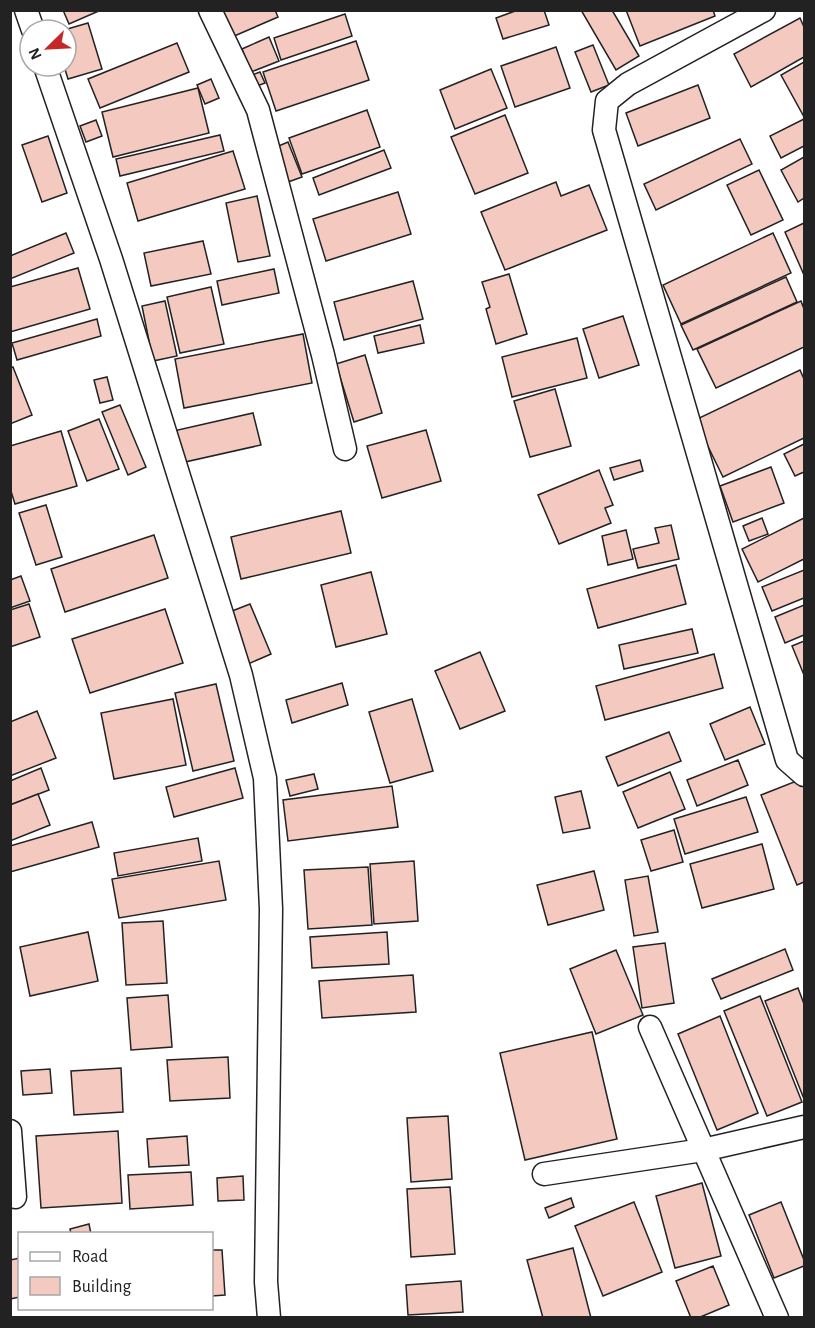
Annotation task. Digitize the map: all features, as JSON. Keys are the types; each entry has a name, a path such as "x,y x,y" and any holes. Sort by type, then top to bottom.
{"street":[{"path":"210,10 258,110 323,355 345,449"},
{"path":"764,10 628,84 607,101 604,130 787,760 804,774"},
{"path":"49,78 111,259 238,664 265,778 271,909 266,1282 269,1317"},
{"path":"650,1027 777,1317"},
{"path":"544,1174 703,1150 804,1127"},
{"path":"10,1131 15,1197"}],"building":[{"path":"63,10 101,10 78,20 78,18 66,18"},
{"path":"221,10 275,10 278,17 232,37"},
{"path":"518,10 544,10 549,25 503,39 496,18"},
{"path":"581,10 612,10 639,56 616,70"},
{"path":"626,10 713,10 715,16 640,46"},
{"path":"345,14 352,36 281,60 274,38"},
{"path":"800,18 804,27 804,57 751,87 734,54"},
{"path":"88,23 102,69 78,76 78,26"},
{"path":"269,37 279,61 251,72 242,49"},
{"path":"356,41 369,80 276,111 263,72"},
{"path":"177,43 189,72 100,108 88,79"},
{"path":"593,45 609,85 591,92 575,52"},
{"path":"556,47 570,88 515,107 501,66"},
{"path":"804,62 804,114 803,115 781,75"},
{"path":"491,69 507,108 455,129 440,90"},
{"path":"260,72 265,83 251,88 247,77"},
{"path":"211,79 219,98 205,104 197,85"},
{"path":"698,85 710,118 638,146 626,113"},
{"path":"198,88 209,133 113,157 102,112"},
{"path":"367,110 380,147 302,174 289,138"},
{"path":"505,115 528,173 475,194 451,137"},
{"path":"804,119 804,146 781,158 770,136"},
{"path":"96,120 102,136 86,142 80,126"},
{"path":"220,135 224,151 120,176 116,159"},
{"path":"48,136 67,193 42,202 22,145"},
{"path":"740,139 752,164 656,210 644,184"},
{"path":"288,142 302,177 288,182 274,148"},
{"path":"384,150 391,168 319,195 313,178"},
{"path":"233,151 245,189 138,221 127,183"},
{"path":"804,157 804,198 798,202 781,170"},
{"path":"759,170 783,220 751,235 727,185"},
{"path":"556,182 561,196 589,185 607,230 505,270 481,212"},
{"path":"398,192 411,234 326,261 313,219"},
{"path":"257,196 270,256 238,262 226,203"},
{"path":"804,223 804,275 785,232"},
{"path":"66,233 74,253 10,279 10,256"},
{"path":"773,233 791,273 681,324 663,285"},
{"path":"203,241 211,274 151,286 144,253"},
{"path":"78,268 90,309 10,332 10,287"},
{"path":"274,269 279,293 222,305 217,281"},
{"path":"509,274 527,334 496,344 486,309 490,307 482,282"},
{"path":"786,277 797,302 693,350 681,325"},
{"path":"413,281 423,319 344,340 334,302"},
{"path":"211,287 224,344 180,353 167,297"},
{"path":"165,301 177,356 153,361 142,306"},
{"path":"801,301 804,309 804,347 716,388 697,349"},
{"path":"623,316 639,365 599,378 583,329"},
{"path":"97,319 101,336 17,360 12,343"},
{"path":"420,325 424,343 378,353 374,336"},
{"path":"303,334 312,383 184,408 175,359"},
{"path":"577,338 587,378 512,397 502,357"},
{"path":"365,355 382,413 354,422 336,364"},
{"path":"13,367 32,415 10,424 10,368"},
{"path":"800,370 804,379 804,438 723,477 695,420"},
{"path":"107,377 113,400 100,403 94,380"},
{"path":"555,389 571,446 530,457 514,401"},
{"path":"120,405 146,467 128,475 102,412"},
{"path":"253,413 261,445 176,464 169,432"},
{"path":"99,419 119,469 87,481 68,431"},
{"path":"426,430 441,481 382,498 367,446"},
{"path":"61,431 77,486 15,504 10,488 10,446"},
{"path":"804,444 804,472 795,476 784,454"},
{"path":"640,460 643,471 614,480 610,468"},
{"path":"771,467 784,503 733,522 720,486"},
{"path":"599,470 613,505 605,508 611,523 559,544 538,495"},
{"path":"46,505 62,557 36,565 19,513"},
{"path":"341,511 351,553 241,579 231,537"},
{"path":"762,518 768,534 749,541 743,526"},
{"path":"804,518 804,559 758,582 742,549"},
{"path":"671,525 679,559 638,568 633,549 659,543 655,528"},
{"path":"626,530 633,559 608,565 602,536"},
{"path":"154,535 168,578 65,612 51,569"},
{"path":"676,565 686,604 598,628 587,589"},
{"path":"804,570 804,598 772,611 762,587"},
{"path":"371,572 387,634 336,647 321,585"},
{"path":"21,576 30,601 10,608 10,580"},
{"path":"29,604 40,637 10,647 10,610"},
{"path":"250,604 271,654 248,664 227,613"},
{"path":"804,605 804,635 785,643 775,617"},
{"path":"165,609 183,663 90,693 72,639"},
{"path":"692,629 698,653 624,669 619,645"},
{"path":"804,641 804,675 792,646"},
{"path":"480,652 505,711 460,729 435,671"},
{"path":"714,654 723,688 605,720 596,686"},
{"path":"342,683 348,705 292,723 286,700"},
{"path":"216,684 234,761 193,771 175,693"},
{"path":"173,699 186,765 114,779 101,713"},
{"path":"412,699 433,771 390,783 369,712"},
{"path":"750,707 765,744 725,760 710,724"},
{"path":"37,711 56,758 10,776 10,722"},
{"path":"669,732 681,761 618,786 606,757"},
{"path":"738,760 748,785 697,806 687,780"},
{"path":"41,768 49,790 10,805 10,781"},
{"path":"235,768 243,798 174,817 166,787"},
{"path":"670,772 685,809 638,828 623,792"},
{"path":"314,774 318,789 290,796 286,780"},
{"path":"804,778 804,882 797,885 761,795"},
{"path":"392,786 398,827 288,841 283,800"},
{"path":"581,791 590,828 563,833 555,797"},
{"path":"38,794 50,825 10,841 10,805"},
{"path":"746,797 758,832 685,854 674,819"},
{"path":"92,822 99,847 10,872 10,846"},
{"path":"674,830 683,862 651,871 641,840"},
{"path":"198,838 202,861 118,876 114,853"},
{"path":"762,844 774,889 702,908 690,864"},
{"path":"219,861 226,900 119,918 112,879"},
{"path":"414,861 418,921 374,924 370,864"},
{"path":"368,867 372,925 308,929 304,870"},
{"path":"594,871 604,910 548,925 537,885"},
{"path":"648,876 658,932 634,936 625,880"},
{"path":"163,921 167,983 126,985 122,923"},
{"path":"88,932 98,981 30,996 20,947"},
{"path":"387,932 389,964 312,968 310,937"},
{"path":"665,943 674,1003 642,1008 633,947"},
{"path":"785,949 793,970 721,999 712,979"},
{"path":"616,950 643,1015 596,1034 570,969"},
{"path":"413,975 416,1012 322,1018 319,981"},
{"path":"798,988 804,1004 804,1099 765,1001"},
{"path":"168,995 172,1047 131,1050 127,998"},
{"path":"760,996 802,1102 767,1116 724,1011"},
{"path":"720,1016 758,1113 717,1130 678,1034"},
{"path":"592,1032 617,1139 525,1160 500,1053"},
{"path":"228,1057 230,1098 170,1101 167,1060"},
{"path":"121,1068 123,1112 74,1115 71,1071"},
{"path":"50,1069 52,1093 23,1095 21,1071"},
{"path":"448,1116 452,1179 411,1182 407,1118"},
{"path":"118,1131 122,1203 41,1208 36,1136"},
{"path":"187,1136 189,1165 149,1167 147,1139"},
{"path":"191,1172 193,1205 130,1209 128,1175"},
{"path":"243,1176 244,1200 218,1201 217,1178"},
{"path":"702,1183 721,1256 675,1268 656,1196"},
{"path":"450,1187 455,1254 411,1257 407,1189"},
{"path":"571,1198 574,1207 549,1218 545,1208"},
{"path":"634,1202 662,1272 603,1296 575,1226"},
{"path":"781,1202 804,1260 804,1266 774,1278 749,1215"},
{"path":"89,1224 91,1232 71,1232 70,1229"},
{"path":"573,1248 591,1318 543,1318 527,1260"},
{"path":"213,1250 222,1250 225,1295 213,1296"},
{"path":"18,1258 18,1297 10,1299 10,1260"},
{"path":"713,1266 729,1305 698,1318 691,1318 676,1281"},
{"path":"461,1281 463,1312 408,1315 406,1285"}]}
